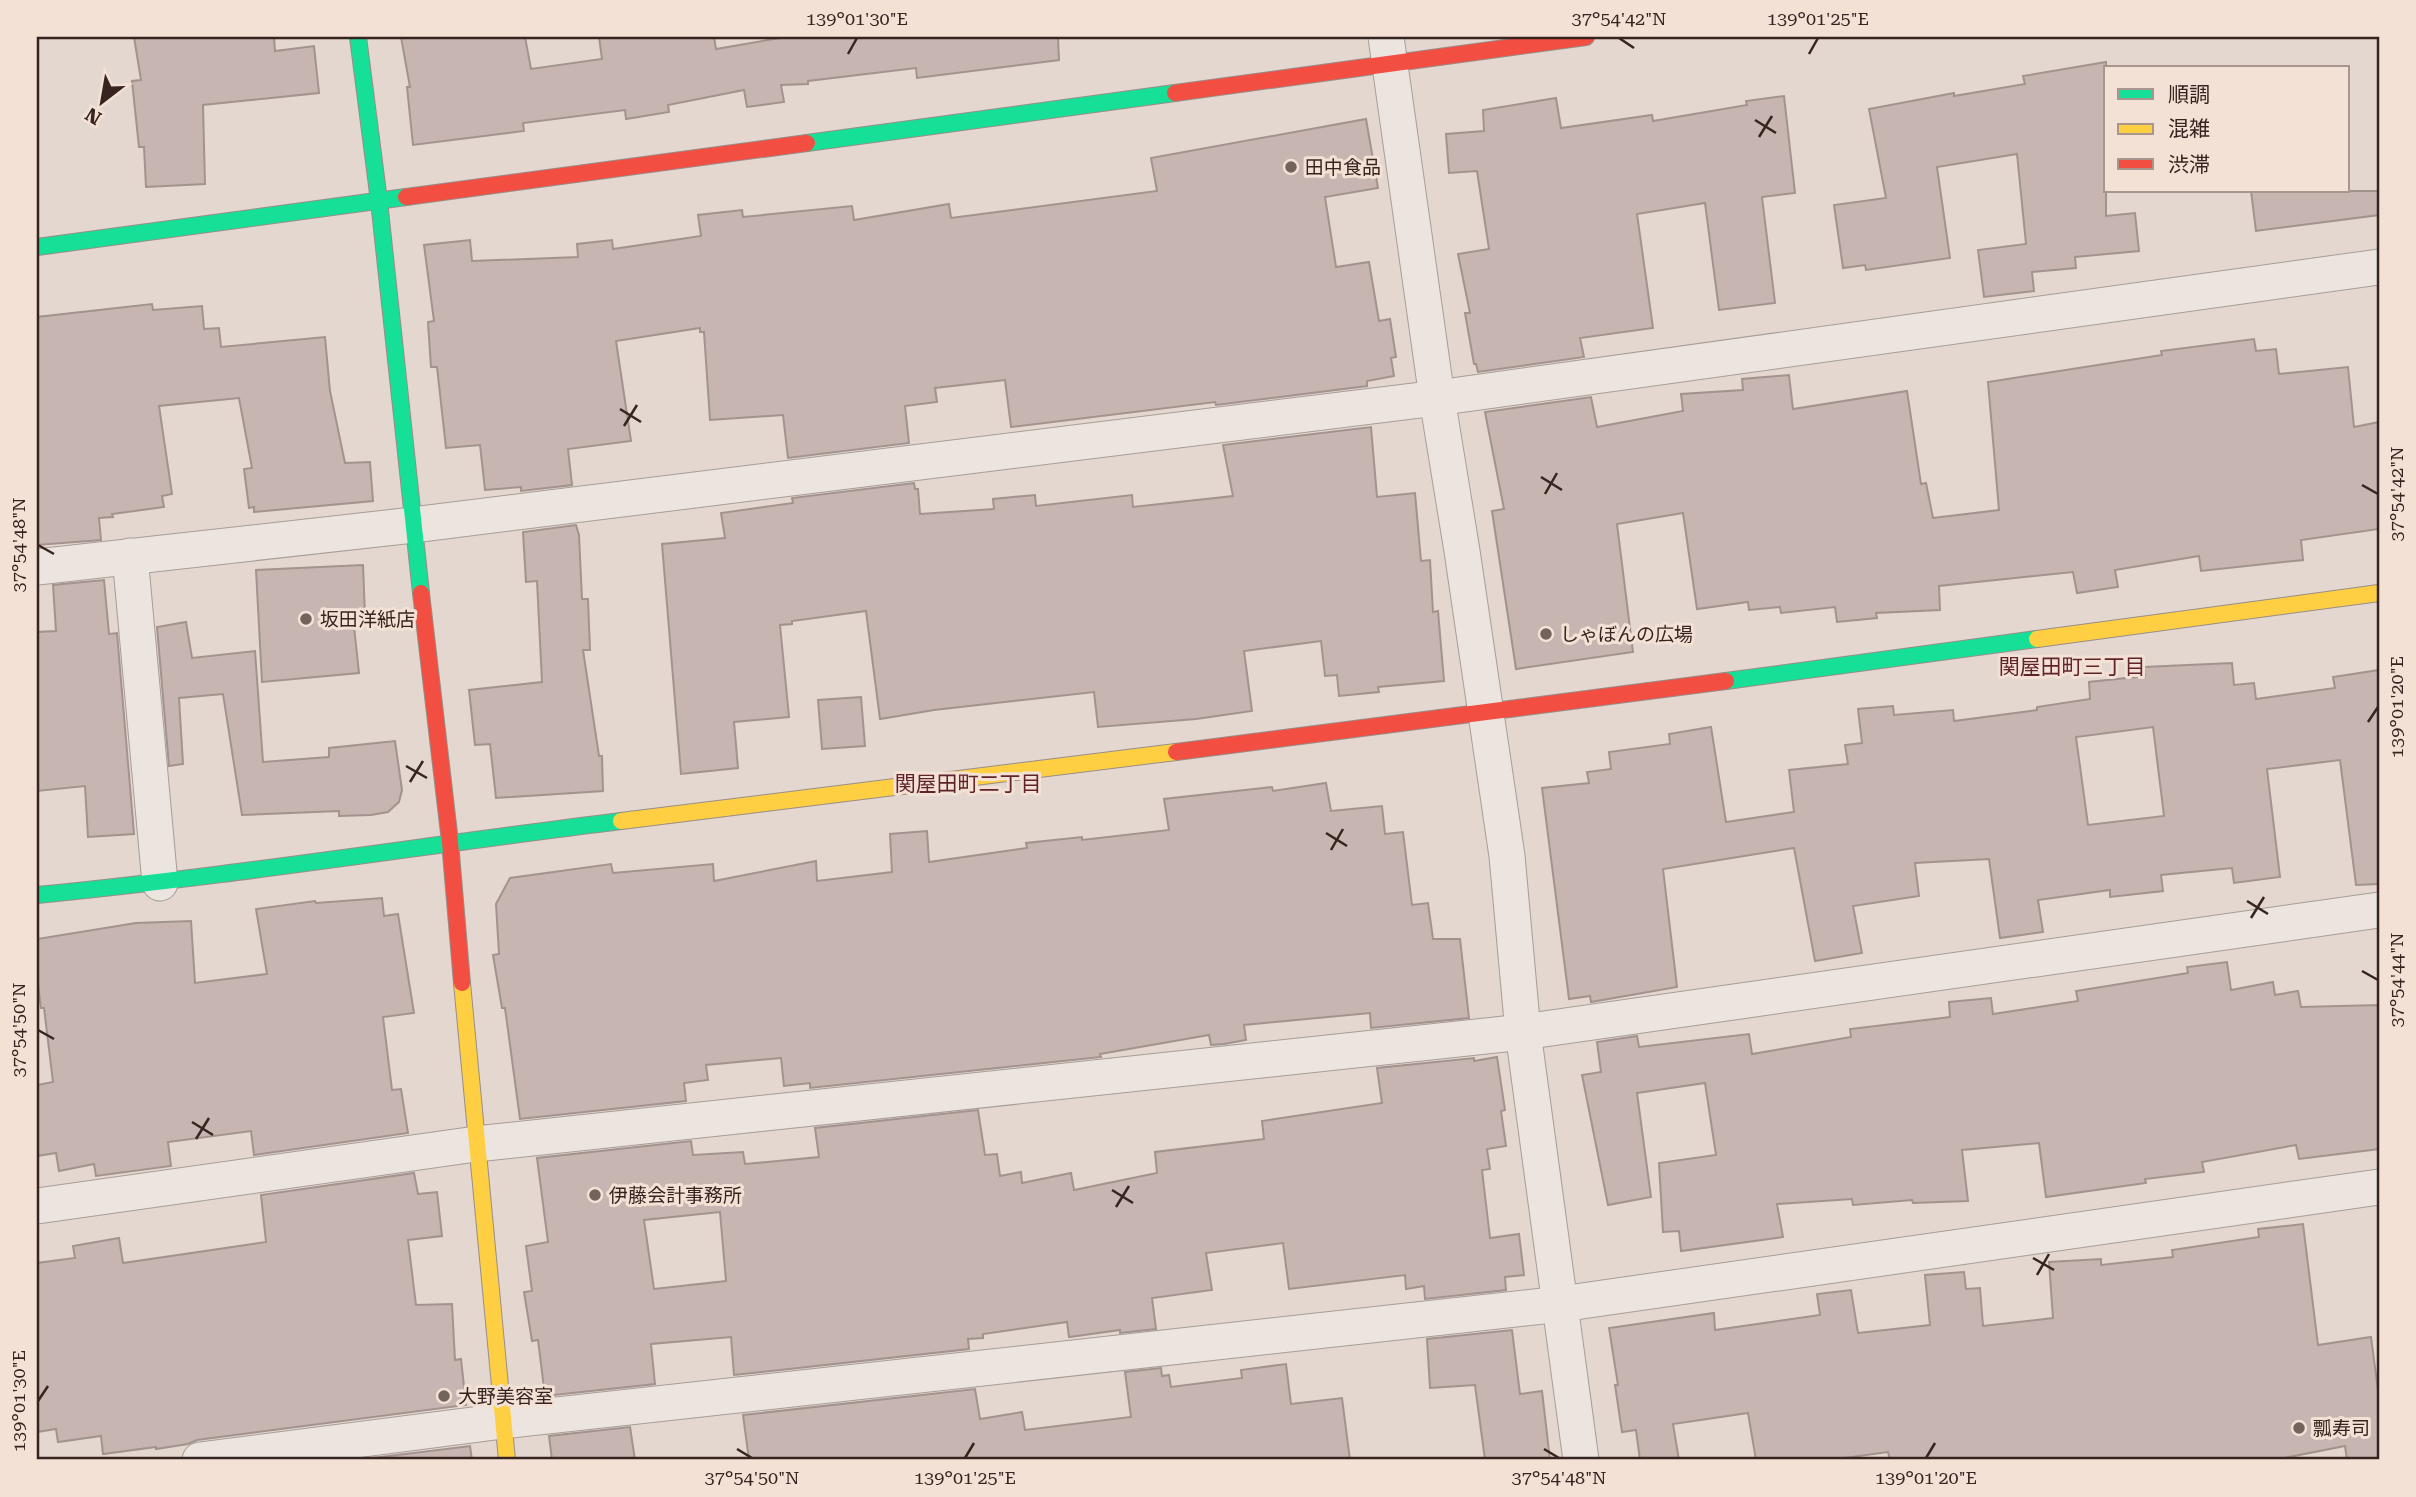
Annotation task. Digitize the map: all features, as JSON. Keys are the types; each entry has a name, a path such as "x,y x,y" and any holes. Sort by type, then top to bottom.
{"street":[{"path":"358,37 379,201 450,842 507,1460"},
{"path":"37,247 379,201 1387,51 1586,37"},
{"path":"1387,51 1507,856 1524,1031 1581,1460"},
{"path":"37,567 413,525 1437,398 2379,267"},
{"path":"130,556 160,883"},
{"path":"37,895 160,883 450,842 1486,713 2379,593"},
{"path":"37,1206 476,1144 1524,1031 2379,910"},
{"path":"200,1460 503,1421 1561,1304 2379,1187"}],"building":[{"path":"134,37 274,37 275,51 314,46 319,93 203,105 205,184 146,187 144,147 139,147 132,81 141,80"},
{"path":"401,37 525,37 531,69 602,59 599,37 714,37 716,49 785,37 1058,37 1059,60 917,78 916,68 808,81 808,84 781,85 784,102 747,107 744,90 668,105 669,112 626,119 625,110 523,123 524,131 413,145 407,87 410,87"},
{"path":"2106,62 2106,216 2135,213 2139,251 2075,257 2076,268 2032,272 2034,291 1984,297 1978,250 2026,244 2017,154 1937,167 1950,258 1866,270 1865,265 1843,268 1834,205 1886,198 1869,109 1954,93 1954,96 2025,84 2023,76"},
{"path":"1784,96 1795,193 1762,197 1775,303 1719,310 1705,203 1637,214 1653,328 1580,338 1584,357 1478,372 1474,364 1465,313 1470,313 1458,254 1489,249 1477,171 1449,173 1446,134 1484,131 1483,110 1556,98 1561,128 1652,115 1653,121 1747,105 1746,101"},
{"path":"1366,119 1378,188 1325,197 1336,267 1369,262 1379,321 1390,319 1396,357 1391,358 1394,376 1367,381 1367,386 1011,427 1005,380 935,388 937,402 905,406 909,443 788,458 783,415 710,420 704,332 700,332 700,328 616,341 631,441 568,449 572,485 521,491 521,487 485,490 480,445 446,448 437,367 431,367 428,322 434,321 424,245 470,240 472,261 578,257 577,244 612,240 613,249 701,236 698,215 742,210 743,217 852,206 854,220 949,204 951,218 1157,191 1151,158"},
{"path":"2379,191 2379,215 2256,231 2251,192"},
{"path":"152,304 153,310 202,306 204,329 219,328 221,347 325,337 330,391 345,463 370,462 373,501 254,512 254,507 249,508 244,469 252,468 239,398 159,406 172,494 162,496 164,507 99,518 101,540 37,545 37,317"},
{"path":"2254,339 2256,351 2276,349 2279,374 2348,367 2354,427 2379,422 2379,529 2301,540 2303,560 2201,571 2199,556 2115,570 2118,587 2077,593 2073,572 1939,586 1940,610 1876,613 1877,618 1837,622 1835,607 1781,613 1780,607 1749,610 1748,602 1697,609 1683,513 1617,524 1633,652 1516,669 1492,511 1504,509 1485,412 1591,397 1597,427 1683,411 1681,394 1743,390 1742,379 1789,375 1793,409 1907,391 1921,484 1926,483 1933,518 1999,510 1988,382 2162,355 2161,351"},
{"path":"1371,427 1377,497 1415,493 1421,561 1430,560 1433,612 1438,611 1444,681 1378,687 1379,692 1339,696 1337,675 1325,676 1321,641 1244,651 1252,711 1196,719 1098,727 1094,692 934,710 880,719 866,611 780,625 789,717 734,722 738,768 681,774 662,544 725,538 721,513 793,503 792,498 914,483 915,489 918,489 920,514 994,509 993,499 1035,495 1036,506 1132,495 1133,507 1233,496 1223,445"},
{"path":"576,525 579,535 582,599 588,599 590,650 583,650 599,756 602,756 603,791 496,798 490,744 475,745 469,690 542,682 537,581 526,582 523,532"},
{"name":"坂田洋紙店","path":"363,565 365,616 353,617 359,673 262,682 256,570"},
{"path":"104,580 109,634 117,633 134,834 88,837 85,786 37,791 37,632 56,631 53,585"},
{"path":"186,622 192,658 255,651 263,762 329,757 329,748 395,741 402,790 399,802 388,812 371,815 339,816 339,811 242,815 223,694 179,698 183,764 169,766 157,627"},
{"path":"2232,663 2234,685 2254,683 2256,699 2335,688 2333,677 2379,670 2379,884 2356,885 2340,760 2267,769 2280,877 2234,883 2232,868 2161,875 2163,891 2110,897 2110,890 2038,900 2043,932 2000,938 1989,859 1915,863 1919,896 1853,906 1862,953 1815,961 1794,848 1663,869 1677,987 1591,1002 1590,996 1569,999 1542,788 1589,783 1587,772 1611,769 1609,752 1670,744 1669,734 1711,727 1726,822 1794,812 1789,770 1848,764 1845,745 1862,743 1858,709 1893,706 1894,715 1953,710 1954,721 2037,710 2037,707 2090,699 2089,682 2145,676 2144,667","holes":["2153,727 2164,816 2088,825 2076,737"]},
{"path":"861,697 865,746 822,749 818,700"},
{"path":"1326,783 1331,811 1382,806 1385,834 1403,832 1412,905 1428,903 1433,939 1460,939 1469,1018 1371,1028 1370,1013 1244,1025 1246,1040 1224,1044 1211,1045 1209,1035 1100,1054 1101,1057 810,1088 810,1083 784,1086 781,1058 706,1065 708,1080 684,1083 686,1101 520,1119 505,1008 502,1008 493,955 499,954 496,904 510,878 611,864 613,873 713,864 714,881 816,861 817,881 892,872 890,834 927,831 929,862 1027,848 1026,843 1169,830 1164,799 1272,787 1273,791"},
{"path":"382,898 384,916 398,914 414,1013 383,1017 392,1090 401,1089 408,1133 254,1155 251,1131 168,1142 171,1166 96,1176 94,1164 59,1171 56,1153 37,1156 37,1085 53,1082 44,1008 41,1008 37,977 37,939 136,923 191,921 195,983 267,974 256,909 315,901"},
{"path":"2227,962 2231,990 2273,982 2275,995 2298,991 2301,1007 2379,1005 2379,1149 2299,1159 2296,1145 2202,1162 2204,1172 2145,1179 2146,1183 2046,1197 2039,1143 1962,1150 1968,1201 1913,1203 1912,1200 1853,1205 1852,1199 1777,1204 1783,1237 1681,1251 1679,1231 1663,1232 1659,1163 1716,1155 1705,1083 1637,1093 1651,1197 1608,1205 1582,1075 1601,1072 1597,1042 1637,1036 1639,1047 1749,1034 1752,1054 1851,1037 1850,1029 1950,1017 1949,1002 1991,998 1993,1014 2078,1001 2076,991 2188,973 2187,967"},
{"path":"1497,1057 1505,1110 1501,1111 1506,1146 1487,1149 1490,1169 1482,1170 1490,1238 1519,1234 1524,1275 1505,1277 1506,1290 1425,1299 1424,1286 1406,1289 1405,1275 1289,1289 1283,1243 1206,1253 1212,1290 1152,1298 1156,1329 1120,1333 1120,1330 1069,1337 1067,1322 983,1334 983,1338 968,1339 969,1349 734,1375 731,1337 651,1344 655,1384 545,1396 538,1340 532,1341 524,1292 532,1291 526,1246 548,1242 537,1158 691,1141 693,1155 743,1152 745,1164 819,1157 815,1128 978,1110 985,1155 997,1154 1000,1176 1021,1172 1022,1183 1071,1173 1074,1190 1157,1173 1155,1152 1264,1139 1262,1121 1382,1103 1377,1068 1474,1058 1474,1061","holes":["720,1212 726,1281 654,1289 644,1220"]},
{"path":"414,1173 418,1194 437,1192 442,1236 408,1240 416,1305 452,1304 455,1360 461,1359 466,1405 197,1440 156,1449 103,1454 101,1436 58,1442 56,1429 37,1432 37,1263 75,1258 73,1246 119,1238 123,1263 266,1242 261,1195"},
{"path":"2303,1224 2318,1345 2371,1337 2379,1398 2379,1460 2347,1460 2345,1446 2274,1460 1890,1460 1888,1452 1830,1460 1756,1460 1748,1413 1673,1424 1679,1460 1640,1460 1636,1430 1622,1432 1609,1328 1714,1313 1715,1330 1820,1315 1817,1294 1851,1290 1858,1333 1930,1325 1925,1275 1964,1272 1966,1289 1980,1288 1983,1326 2053,1318 2049,1262 2101,1259 2101,1265 2173,1257 2172,1250 2259,1237 2258,1229"},
{"path":"1512,1330 1520,1394 1542,1391 1550,1460 1485,1460 1475,1385 1430,1388 1427,1339"},
{"path":"1286,1364 1291,1404 1342,1398 1350,1460 749,1460 743,1415 975,1389 980,1419 1022,1412 1025,1430 1131,1417 1125,1372 1161,1368 1162,1376 1169,1375 1171,1387 1242,1378 1241,1370"},
{"path":"630,1427 635,1460 552,1460 549,1436"},
{"path":"470,1446 472,1460 356,1460"}],"traffic: fast":[{"path":"358,37 379,201 421,593"},
{"path":"807,143 1175,93"},
{"path":"37,247 406,197"},
{"path":"1726,681 2037,639"},
{"path":"37,895 256,870 621,821"}],"traffic: slow":[{"path":"2037,639 2379,593"},
{"path":"621,821 1176,752"},
{"path":"462,983 507,1460"}],"traffic: jam":[{"path":"1175,93 1586,37"},
{"path":"406,197 807,143"},
{"path":"421,593 450,842 462,983"},
{"path":"1176,752 1726,681"}],"place":[{"name":"田中食品","path":"1291,167"},
{"name":"坂田洋紙店","path":"306,619"},
{"name":"しゃぼんの広場","path":"1546,634"},
{"name":"伊藤会計事務所","path":"595,1195"},
{"name":"大野美容室","path":"444,1396"},
{"name":"瓢寿司","path":"2299,1428"}],"district":[{"name":"関屋田町三丁目","path":"2072,667"},
{"name":"関屋田町二丁目","path":"968,784"}]}
